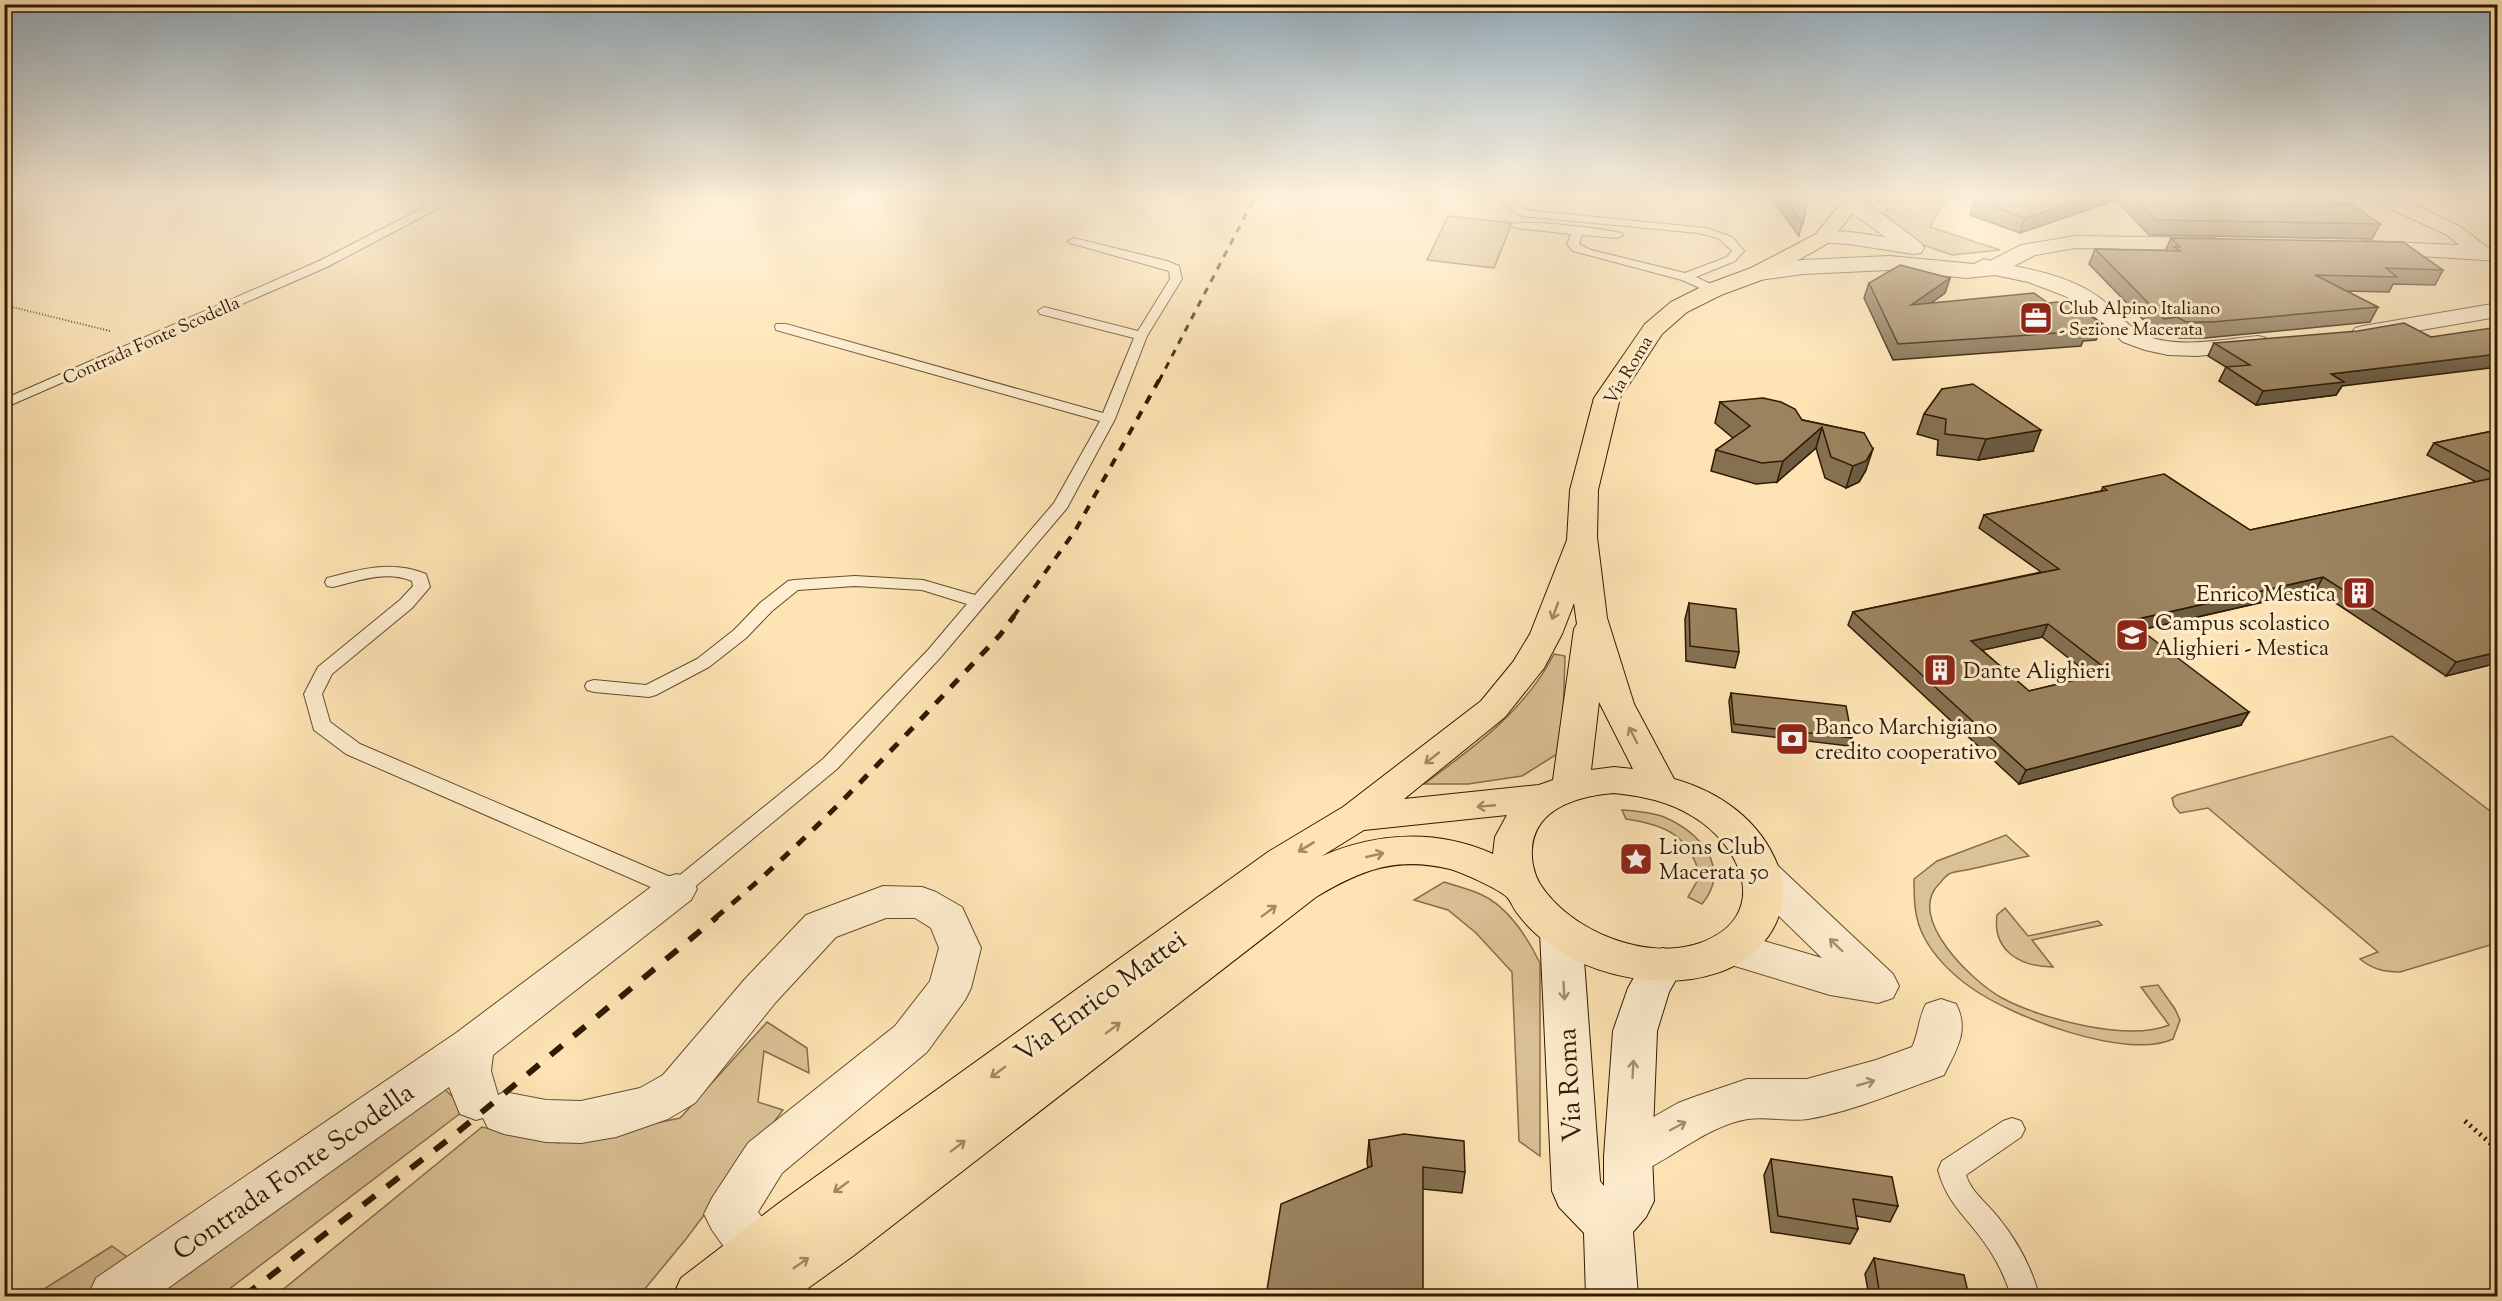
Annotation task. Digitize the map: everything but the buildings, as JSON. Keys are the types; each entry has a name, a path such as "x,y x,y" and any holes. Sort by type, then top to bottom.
{"main road":[{"name":"Via Roma","path":"1660,787 1617,704 1591,618 1582,537 1584,490 1607,398 1653,329 1679,307 1713,290 1759,273 1791,256"},
{"path":"1356,817 1493,709 1527,668 1546,634 1582,537"},
{"name":"Via Roma","path":"1557,792 1576,756 1591,618"},
{"path":"1614,780 1660,787 1705,806 1728,822 1743,838 1763,876 1764,897 1759,917 1748,934 1730,948 1700,961 1663,965 1636,962 1609,956 1561,932 1530,903 1520,886 1512,860 1516,832 1532,808 1557,792 1614,780"},
{"name":"Via Enrico Mattei","path":"699,1296 1282,862 1356,817 1557,792"},
{"name":"Via Enrico Mattei","path":"754,1296 845,1232 1293,893 1340,865 1380,853 1422,851 1446,853 1474,862 1520,886"}],"street":[{"path":"1866,256 1889,263"},
{"path":"1945,256 2058,284 2086,298 2136,340 2158,347 2205,347 2283,340"},
{"path":"1759,273 1813,267 1889,263 1966,271 1995,268 2018,256"},
{"path":"2339,336 2497,310"},
{"path":"1730,948 1830,978 1878,986 1763,876"},
{"name":"Contrada Fonte Scodella","path":"114,1296 472,1046 678,889"},
{"path":"472,1046 468,1071 490,1106 546,1121 581,1122 616,1116 652,1105 679,1089 760,991 821,926 884,902 922,903 948,918 960,948 950,987 911,1040 765,1158 729,1214 757,1251"},
{"name":"Via Roma","path":"1561,932 1576,1191 1608,1224"},
{"path":"1612,1296 1608,1224 1629,1201 1628,1156 1635,1031 1650,988 1663,965"},
{"path":"1628,1156 1694,1118 1747,1099 1807,1100 1877,1080 1928,1061 1940,1036 1941,1017"}],"lane":[{"name":"Contrada Fonte Scodella","path":"4,404 152,341 339,256"},
{"path":"333,582 371,572 391,570 408,572 420,578 422,587 406,604 324,671 313,694 321,725 353,749 678,889 830,764 877,716 980,602 1061,505 1108,420 1141,336 1176,279 1175,268 1129,256"},
{"path":"1603,256 1686,277 1713,290"},
{"path":"1686,277 1731,259 1734,256"},
{"path":"1044,311 1141,336"},
{"path":"781,327 1108,420"},
{"path":"594,686 649,691 703,663 740,634 766,607 794,585 855,581 923,585 980,602"},
{"path":"2012,1129 1950,1170 1956,1188 1968,1206 1985,1222 2006,1252 2025,1296"}],"path":[{"path":"4,305 152,341"},
{"path":"2465,1121 2498,1150"}],"shaded area":[{"path":"1429,256 1499,256 1494,268 1427,260"},
{"path":"1554,654 1565,656 1562,751 1522,776 1468,784 1424,784 1461,757 1513,711 1542,674"},
{"path":"2392,736 2498,817 2497,943 2400,972 2378,969 2360,959 2378,952 2208,808 2180,813 2174,806 2172,798"},
{"path":"1622,810 1664,817 1689,832 1700,842 1713,865 1714,877 1710,891 1702,904 1688,897 1700,876 1695,862 1682,842 1674,834 1664,829 1626,819"},
{"path":"2006,835 2029,856 1951,873 1939,884 1931,898 1930,914 1936,931 1960,964 1990,990 2019,1006 2061,1020 2108,1029 2152,1030 2169,1025 2141,987 2158,985 2180,1020 2173,1039 2152,1044 2127,1044 2099,1040 2039,1022 1970,987 1938,958 1918,923 1914,879 1937,861"},
{"path":"1444,882 1480,894 1499,906 1516,923 1540,963 1540,1156 1519,1141 1512,972 1476,933 1448,910 1414,900"},
{"path":"2005,908 2028,936 2098,921 2102,925 2032,940 2053,967 2041,966 2020,960 2004,947 1999,938 1997,915"},
{"path":"767,1022 807,1048 809,1073 764,1051 758,1102 783,1110 686,1239 639,1296 275,1296 482,1127 558,1143 680,1118"},
{"path":"442,1087 466,1109 220,1296 128,1296 414,1097"},
{"path":"112,1246 137,1264 91,1296 33,1296"}],"railway":[{"path":"1159,381 1224,256"},
{"path":"1013,617 1075,531 1159,380"},
{"path":"715,918 790,852 862,781 1000,635 1014,616"},
{"path":"244,1296 453,1136 717,917"}],"place":[{"name":"Club Alpino Italiano - Sezione Macerata","path":"2036,318"},
{"name":"Enrico Mestica","path":"2359,593"},
{"name":"Campus scolastico Alighieri - Mestica","path":"2132,635"},
{"name":"Dante Alighieri","path":"1940,670"},
{"name":"Banco Marchigiano credito cooperativo","path":"1792,739"},
{"name":"Lions Club Macerata 50","path":"1636,859"}]}
